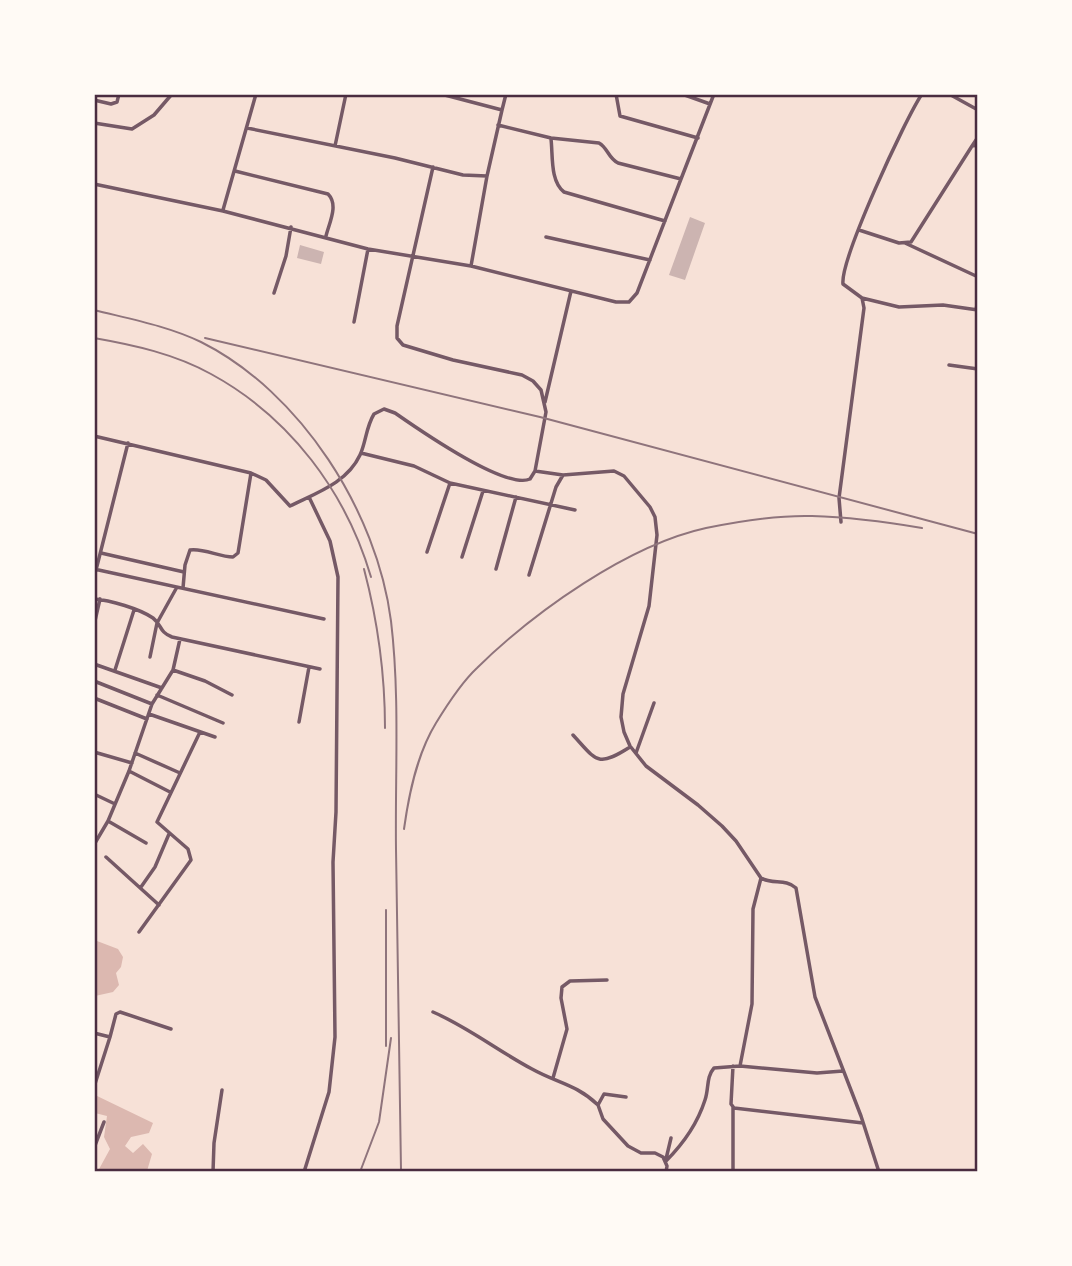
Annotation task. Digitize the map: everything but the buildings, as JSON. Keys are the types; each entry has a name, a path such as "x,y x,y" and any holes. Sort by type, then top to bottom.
{"street":[{"path":"94,100 111,104 117,102 119,94"},
{"path":"94,123 132,130 154,115 172,94"},
{"path":"223,211 256,94"},
{"path":"335,146 346,94"},
{"path":"471,266 487,176 506,94"},
{"path":"616,94 620,116 698,138"},
{"path":"682,94 711,104"},
{"path":"94,184 223,211 368,248 471,266 616,302 629,302 637,293 714,94"},
{"path":"922,94 858,229 842,280 845,288 862,298 899,307 943,305 976,310 978,299"},
{"path":"949,94 978,110"},
{"path":"443,95 502,110"},
{"path":"498,125 551,138 599,143 618,163 681,180"},
{"path":"247,128 463,174 487,176"},
{"path":"905,243 911,242 916,236 978,137"},
{"path":"551,138 554,176 559,189 574,197 665,221"},
{"path":"971,146 978,145"},
{"path":"94,436 251,473 266,480 290,506 341,480 354,466 361,453 370,421 378,410 384,409 395,413 456,454 515,481 527,481 535,471 546,418 541,390 533,381 522,375 453,360 399,342 396,334 433,167"},
{"path":"235,170 328,194 334,204 326,236"},
{"path":"274,293 286,256 291,227"},
{"path":"858,229 905,243 976,276"},
{"path":"546,237 650,260"},
{"path":"354,322 368,248"},
{"path":"545,402 571,291"},
{"path":"841,522 840,486 864,308 862,298"},
{"path":"949,365 978,369"},
{"path":"128,443 95,570 324,619"},
{"path":"361,453 414,466 450,483 575,510"},
{"path":"535,471 563,475 605,470 619,473 650,508 657,524 649,606 623,694 621,717 624,732 631,747 646,766 722,826 736,841 761,878 767,881 790,882 798,891 815,997 879,1171"},
{"path":"183,588 190,550 196,549 226,557 233,557 238,553 251,473"},
{"path":"529,575 563,475"},
{"path":"427,552 450,483"},
{"path":"462,556 483,491"},
{"path":"304,1171 329,1092 335,1037 333,886 338,577 330,541 309,497"},
{"path":"496,569 516,498"},
{"path":"100,553 184,572"},
{"path":"150,657 157,623 177,587"},
{"path":"94,598 152,618 161,632 180,639 320,669"},
{"path":"94,625 100,599"},
{"path":"115,670 134,610"},
{"path":"95,843 108,821 129,771 152,704 173,670 180,639"},
{"path":"94,664 162,688"},
{"path":"299,722 309,667"},
{"path":"173,670 205,681 232,695"},
{"path":"94,681 152,704"},
{"path":"157,695 223,723"},
{"path":"94,698 215,737"},
{"path":"636,753 654,703"},
{"path":"139,932 191,860 188,849 157,822 200,732"},
{"path":"573,735 594,757 601,760 615,757 631,747"},
{"path":"94,752 132,763"},
{"path":"135,753 180,773"},
{"path":"129,771 170,792"},
{"path":"94,794 115,804"},
{"path":"108,821 146,843"},
{"path":"140,888 155,867 169,834"},
{"path":"106,858 159,905"},
{"path":"740,1066 752,1004 754,909 761,878"},
{"path":"553,1078 567,1029 561,998 562,987 570,981 607,980"},
{"path":"94,1087 116,1014 120,1012 171,1030"},
{"path":"433,1012 471,1031 534,1070 581,1090 598,1105 603,1119 628,1146 641,1153 660,1154 666,1161"},
{"path":"94,1033 110,1037"},
{"path":"733,1066 733,1171"},
{"path":"666,1161 685,1142 698,1120 707,1096 711,1072 720,1067 843,1072"},
{"path":"213,1171 222,1090"},
{"path":"598,1105 604,1094 626,1097"},
{"path":"733,1107 863,1123"},
{"path":"94,1148 104,1122"},
{"path":"666,1171 671,1139"}],"shaded area":[{"path":"94,942 118,949 123,957 121,967 116,973 119,985 113,992 95,996"},
{"path":"95,1095 153,1123 149,1133 131,1137 125,1146 133,1153 143,1144 152,1154 147,1171 98,1171 110,1149 104,1137 107,1116 95,1113"}],"railway":[{"path":"94,310 188,336 237,364 271,391 328,459 351,498 369,538 383,580 394,649 401,1172"},
{"path":"94,338 139,347 183,361 211,374 266,412 290,435 330,487 347,515 371,577"},
{"path":"205,338 540,417 978,534"},
{"path":"404,829 411,788 429,735 460,687 477,668 526,625 614,565 676,537 706,528 759,519 826,517 922,528"},
{"path":"364,569 380,648 385,728"},
{"path":"386,910 386,1046"},
{"path":"360,1172 379,1122 391,1038"}]}
